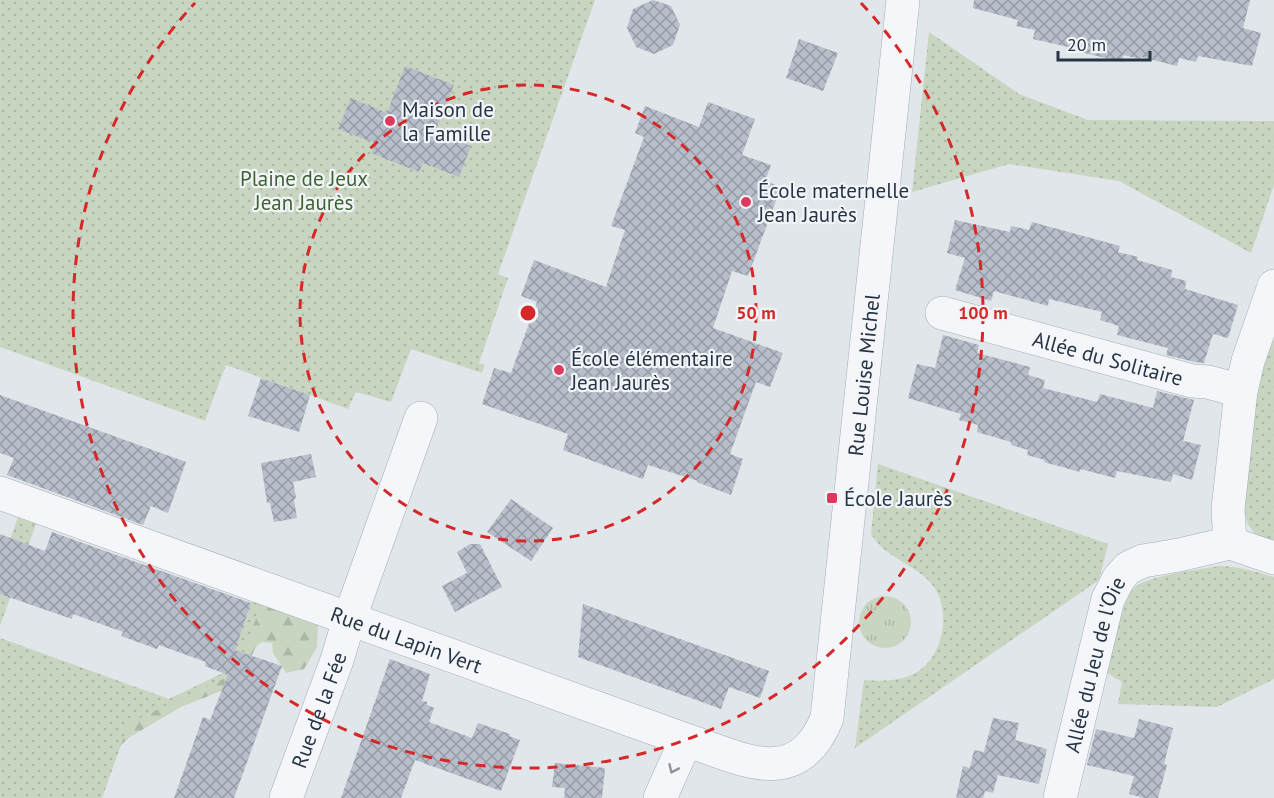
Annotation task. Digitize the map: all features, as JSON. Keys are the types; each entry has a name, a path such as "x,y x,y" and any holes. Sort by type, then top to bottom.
{"street":[{"name":"Rue Louise Michel","path":"813,745 827,718 903,0"},
{"path":"1274,286 1248,361 1241,391 1228,509 1230,543 1274,558"},
{"name":"Allée du Solitaire","path":"942,312 1192,381 1208,382 1241,391"},
{"name":"Rue de la Fée","path":"286,798 337,660 421,418"},
{"name":"Rue du Lapin Vert","path":"0,493 349,620 759,764 783,763 800,756 813,745"},
{"name":"Allée du Jeu de l'Oie","path":"1059,798 1108,599 1119,578 1128,568 1143,561 1230,543"},
{"path":"660,798 686,740"}],"green space":[{"name":"Plaine de Jeux Jean Jaurès","path":"0,0 595,0 498,274 508,278 479,363 485,365 482,373 411,349 391,402 356,392 348,409 226,365 205,421 0,347"},
{"path":"929,32 1019,94 1088,120 1274,121 1274,185 1251,253 1119,181 1009,164 912,192"},
{"path":"1274,339 1274,545 1255,534 1247,523 1245,510 1248,442 1262,368"},
{"path":"878,464 1108,544 1099,580 855,748 864,680 894,680 921,670 936,649 943,624 940,598 933,586 914,569 880,545 871,534"},
{"path":"18,517 36,524 0,626 0,569"},
{"path":"1219,566 1240,568 1274,577 1274,679 1217,707 1118,704 1122,682 1107,673 1121,616 1134,588 1161,576"},
{"path":"885,596 895,598 903,604 909,612 911,622 909,632 903,640 895,646 885,648 875,646 867,640 861,632 859,622 861,612 867,604 875,598"},
{"path":"255,600 312,617 318,626 317,647 304,669 286,673 273,653 272,643 262,642 255,648 247,667 226,689 181,707 130,737 120,746 116,757 0,798 152,706 231,671"},
{"path":"252,601 261,605 236,673 129,723 102,798 0,798 0,638 169,699 227,671"}],"building":[{"path":"653,0 671,6 680,25 673,45 654,54 636,47 627,28 633,9"},
{"path":"974,0 1250,0 1243,28 1261,33 1252,66 1198,56 1196,62 1179,58 1177,66 1123,55 1122,62 1033,39 1035,30 1016,26 1018,20 973,8"},
{"path":"799,39 838,53 823,91 786,78"},
{"name":"Maison de la Famille","path":"405,66 454,85 435,132 471,146 459,177 423,163 419,172 371,153 375,143 338,129 351,98 387,113"},
{"path":"708,102 755,119 742,155 771,165 765,181 781,187 748,276 732,271 713,328 783,353 770,387 756,382 730,454 743,459 731,495 698,481 648,465 643,479 609,467 563,450 568,434 482,404 494,368 511,373 537,302 521,296 534,260 606,287 625,230 611,226 644,137 635,133 645,106 699,127"},
{"path":"955,220 1010,232 1011,226 1029,230 1032,222 1120,246 1118,252 1172,270 1171,277 1186,281 1185,289 1238,305 1228,338 1213,334 1204,363 1195,362 1166,355 1168,348 1117,335 1119,326 1100,320 1102,312 1049,299 1048,306 994,291 991,301 955,290 965,258 947,253"},
{"path":"943,335 979,345 977,353 1030,367 1028,375 1045,380 1043,388 1097,402 1100,394 1153,408 1157,391 1194,400 1183,441 1201,445 1192,480 1173,474 1171,482 1117,471 1115,478 1080,469 1080,472 1044,462 1045,460 1027,455 1028,450 1011,445 1011,442 977,432 978,425 959,420 961,414 908,398 917,364 935,368"},
{"path":"261,378 310,395 299,432 248,416"},
{"path":"0,395 186,462 168,513 151,506 143,525 7,475 14,458 0,453"},
{"path":"311,454 316,477 293,482 297,518 274,522 270,503 267,503 261,463"},
{"path":"511,499 553,528 531,561 487,532"},
{"path":"52,532 251,603 235,650 282,666 234,798 174,798 203,717 210,720 228,675 205,666 206,662 159,645 157,649 121,636 123,632 73,614 72,619 0,594 0,534 45,551"},
{"path":"470,544 480,544 502,587 455,612 442,586 467,573 457,552"},
{"path":"583,604 769,671 760,698 729,687 721,709 578,657"},
{"path":"390,659 430,674 422,701 434,708 429,722 472,738 478,723 510,734 509,736 520,740 501,791 415,760 401,798 341,798"},
{"path":"993,718 1019,723 1015,740 1047,749 1039,784 998,775 993,793 985,791 983,798 956,798 963,766 970,768 974,750 984,752"},
{"path":"1139,719 1173,728 1164,764 1167,765 1158,798 1144,798 1129,794 1134,776 1087,765 1096,729 1134,738"},
{"path":"555,763 605,768 602,798 564,798 565,788 552,787"}],"place":[{"name":"Maison de la Famille","path":"390,121"},
{"name":"École maternelle Jean Jaurès","path":"746,202"},
{"name":"École élémentaire Jean Jaurès","path":"559,370"},
{"name":"École Jaurès","path":"832,498"}]}
